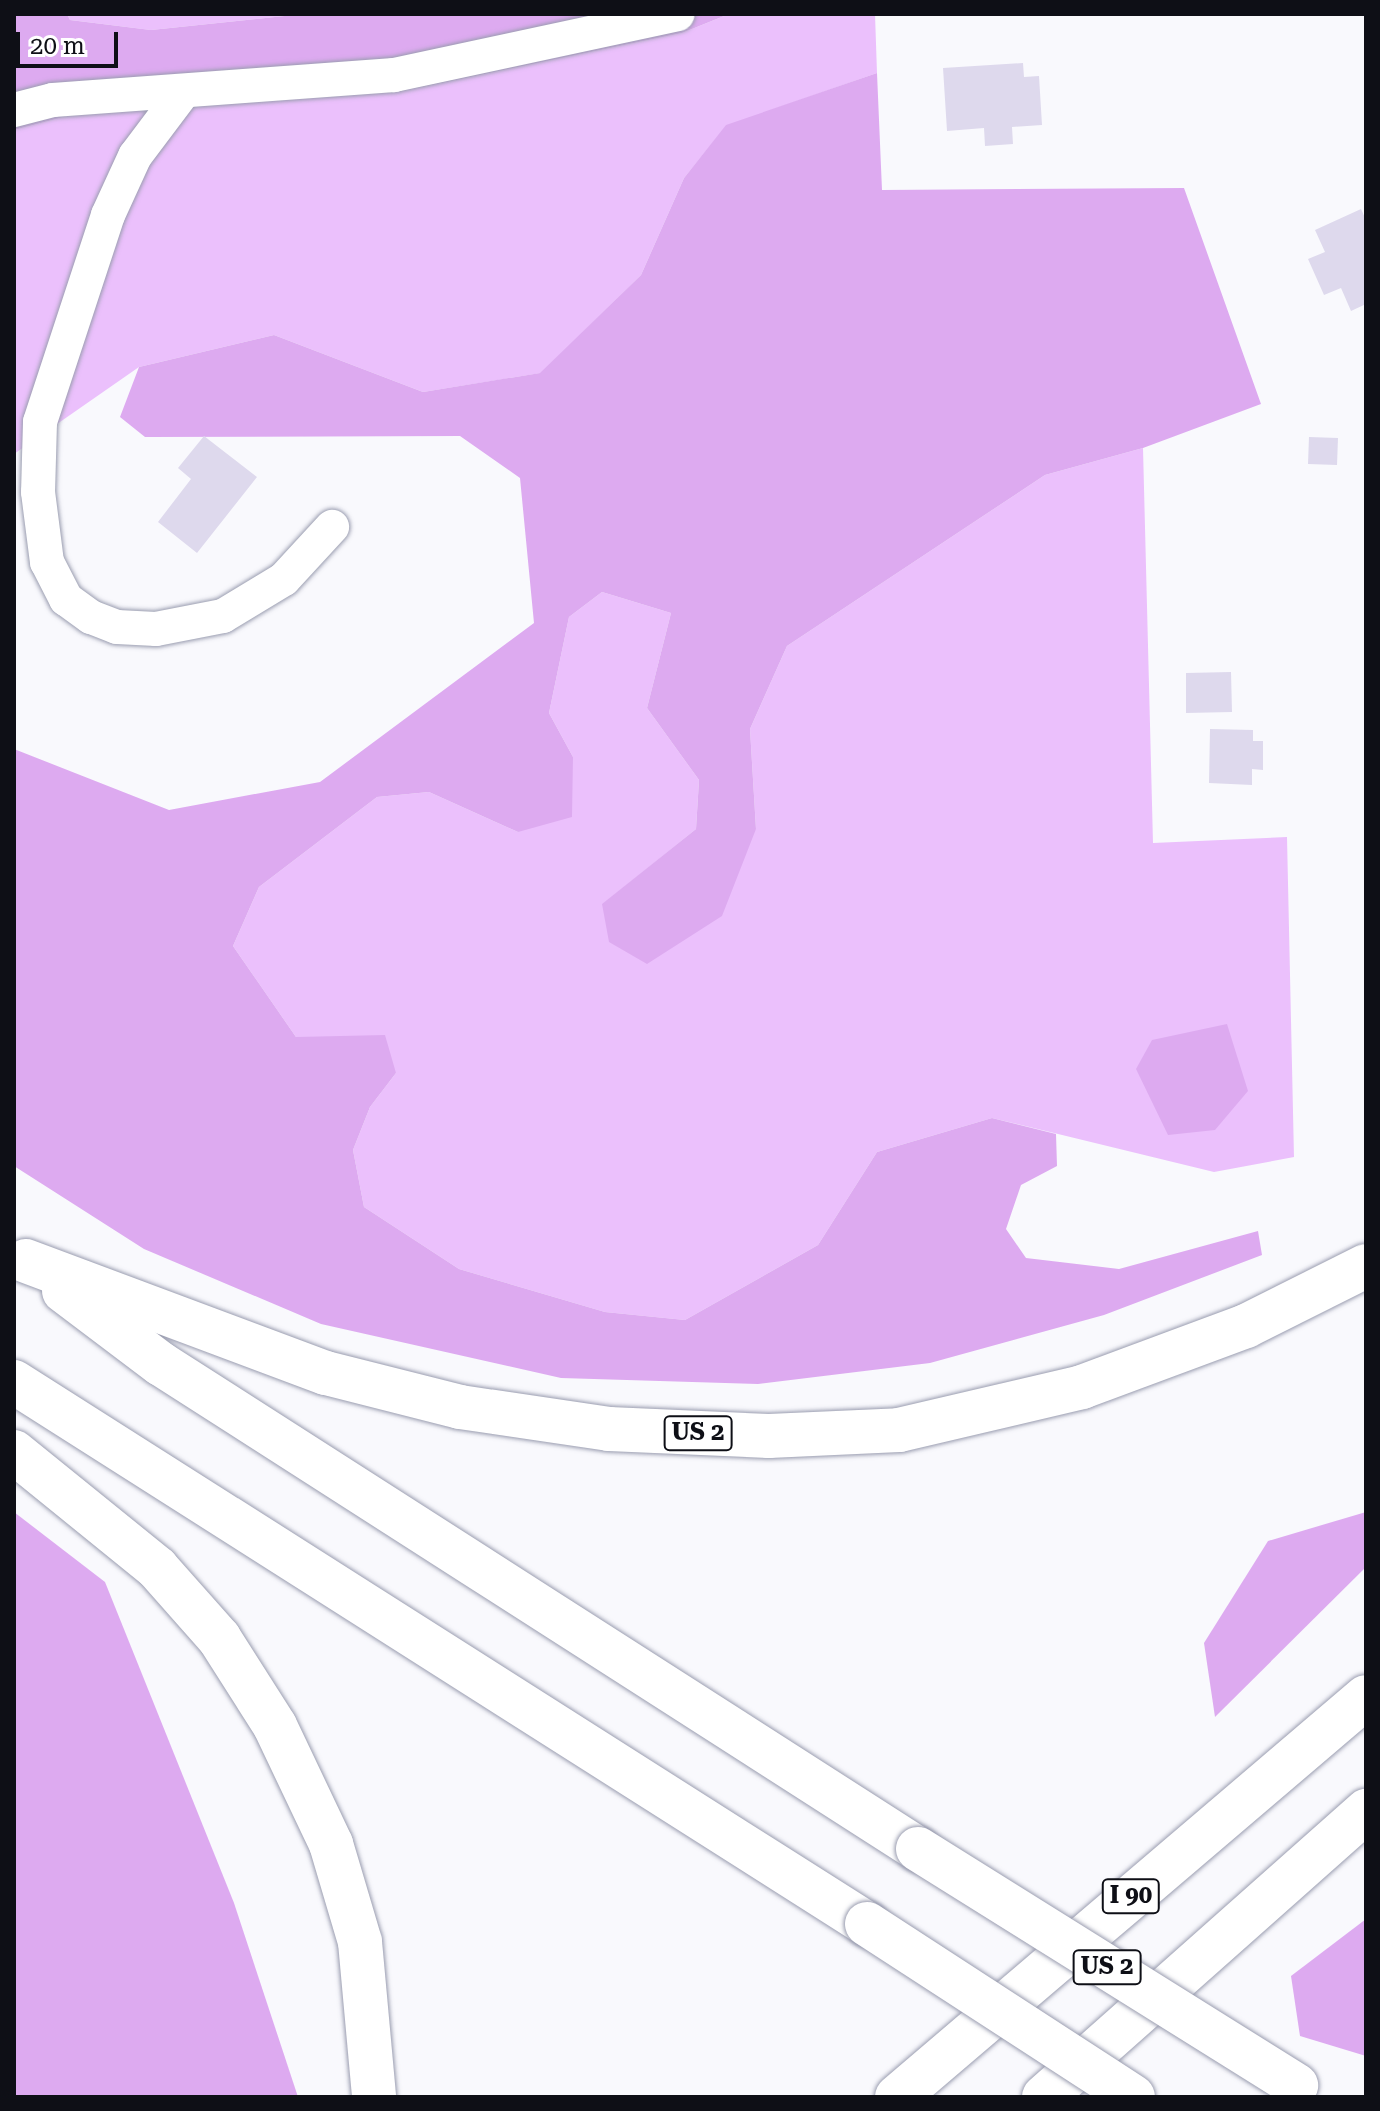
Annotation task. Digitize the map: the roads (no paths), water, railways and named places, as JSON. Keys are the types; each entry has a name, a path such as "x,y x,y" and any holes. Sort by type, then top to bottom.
{"highway":[{"name":"US 2","path":"20,1258 326,1373 460,1407 609,1429 769,1436 899,1430 1082,1387 1246,1326 1366,1266"},
{"name":"US 2","path":"20,1258 161,1364 918,1849 1307,2091"},
{"path":"14,1382 867,1924 1133,2097"},
{"path":"14,1452 157,1568 219,1638 275,1726 331,1844 360,1942 374,2097"},
{"name":"I 90","path":"897,2097 1366,1697"},
{"path":"1044,2097 1366,1811"}],"lane":[{"path":"14,110 53,100 394,75 678,14"},
{"path":"184,91 135,156 108,215 40,422 38,492 47,562 66,599 91,617 117,627 156,629 223,616 284,579 332,527"}]}
